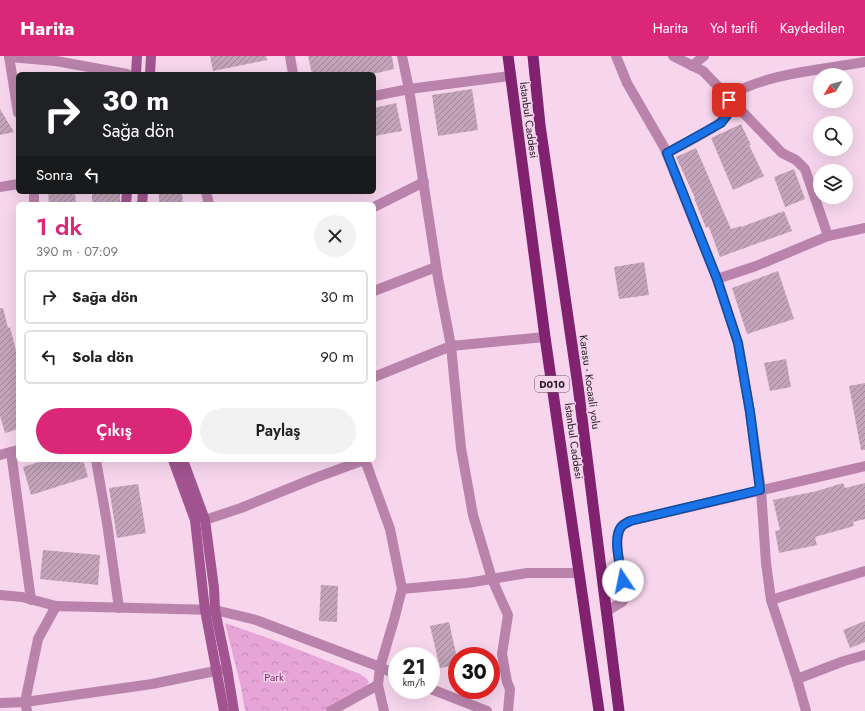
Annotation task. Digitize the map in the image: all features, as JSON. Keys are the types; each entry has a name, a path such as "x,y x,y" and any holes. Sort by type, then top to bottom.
{"highway":[{"name":"İstanbul Caddesi","path":"508,56 599,711"},
{"name":"Karasu - Kocaali yolu","path":"533,56 540,125 578,386 619,711"}],"main road":[{"path":"136,72 137,56"},
{"path":"150,72 151,56"},
{"path":"174,462 195,520 210,610 216,670 224,711"},
{"path":"184,462 205,520 214,588 210,610 227,668 234,711"}],"street":[{"path":"290,56 293,72"},
{"path":"402,56 409,89 424,182 436,267 451,346 461,448 473,514 492,579 508,616 502,654 507,682 510,689 508,711"},
{"path":"616,56 627,83 667,153 717,279 738,343 750,412 760,490 766,563 771,600 806,711"},
{"path":"673,56 703,71 782,153 796,160 805,169 828,236"},
{"path":"692,66 704,56"},
{"path":"16,101 9,57 56,61 116,72"},
{"path":"728,96 743,88 785,76 865,62"},
{"path":"376,96 409,89 510,76"},
{"path":"667,153 721,123 727,115 729,100 728,96"},
{"path":"376,206 424,182"},
{"path":"0,188 16,184"},
{"path":"717,279 756,266 828,236 865,228"},
{"path":"376,290 436,267"},
{"path":"376,377 451,346 546,337"},
{"path":"0,455 14,451 31,600"},
{"path":"96,462 119,608"},
{"path":"205,520 241,508 359,462"},
{"path":"365,462 390,528 402,589 380,667 378,685 384,711"},
{"path":"607,611 622,602 626,596 617,551 618,534 622,526 630,521 865,466"},
{"path":"771,600 865,571"},
{"path":"402,589 527,574 579,573"},
{"path":"0,595 22,597 56,606 210,610 256,620 388,671"},
{"path":"26,706 38,639 56,606"},
{"path":"797,679 844,661 865,655"},
{"path":"0,703 26,706 152,684 227,668"},
{"path":"331,711 378,685"},
{"path":"440,693 487,711"}],"green space":[{"name":"Park","path":"225,623 279,642 360,674 369,682 365,688 324,711 245,711 241,687"}],"building":[{"path":"210,56 266,56 267,60 213,71"},
{"path":"308,56 392,56 394,69 376,73 376,72 312,72"},
{"path":"472,89 478,130 438,136 432,95"},
{"path":"396,103 402,131 376,136 376,108"},
{"path":"0,109 14,132 0,135"},
{"path":"741,124 764,176 733,190 711,138"},
{"path":"696,148 731,229 741,227 784,211 792,231 720,257 709,227 706,228 695,198 676,157"},
{"path":"794,169 805,199 785,207 774,177"},
{"path":"48,194 75,194 76,202 49,202"},
{"path":"92,194 120,194 120,202 92,202"},
{"path":"159,194 182,194 183,202 159,202"},
{"path":"644,262 649,295 619,299 614,267"},
{"path":"778,271 794,319 747,334 732,288"},
{"path":"0,308 3,308 8,328 10,327 16,351 16,430 5,433 0,416"},
{"path":"786,359 791,387 770,391 764,363"},
{"path":"865,383 865,450 861,450 849,386"},
{"path":"39,462 84,462 88,477 31,495 23,467"},
{"path":"843,483 845,488 865,483 865,519 853,522 854,526 815,537 817,545 779,553 775,531 780,530 773,500 817,491"},
{"path":"138,484 146,533 117,538 109,488"},
{"path":"43,550 100,555 98,585 40,579"},
{"path":"321,585 338,586 337,622 319,621"},
{"path":"865,621 865,642 850,648 843,630"},
{"path":"449,622 455,647 448,647 448,667 440,668 440,647 435,647 430,626"}],"route":[{"path":"623,581 617,551 618,534 622,526 630,521 760,490 750,412 738,343 717,279 667,153 721,123 727,115 729,100"}]}
